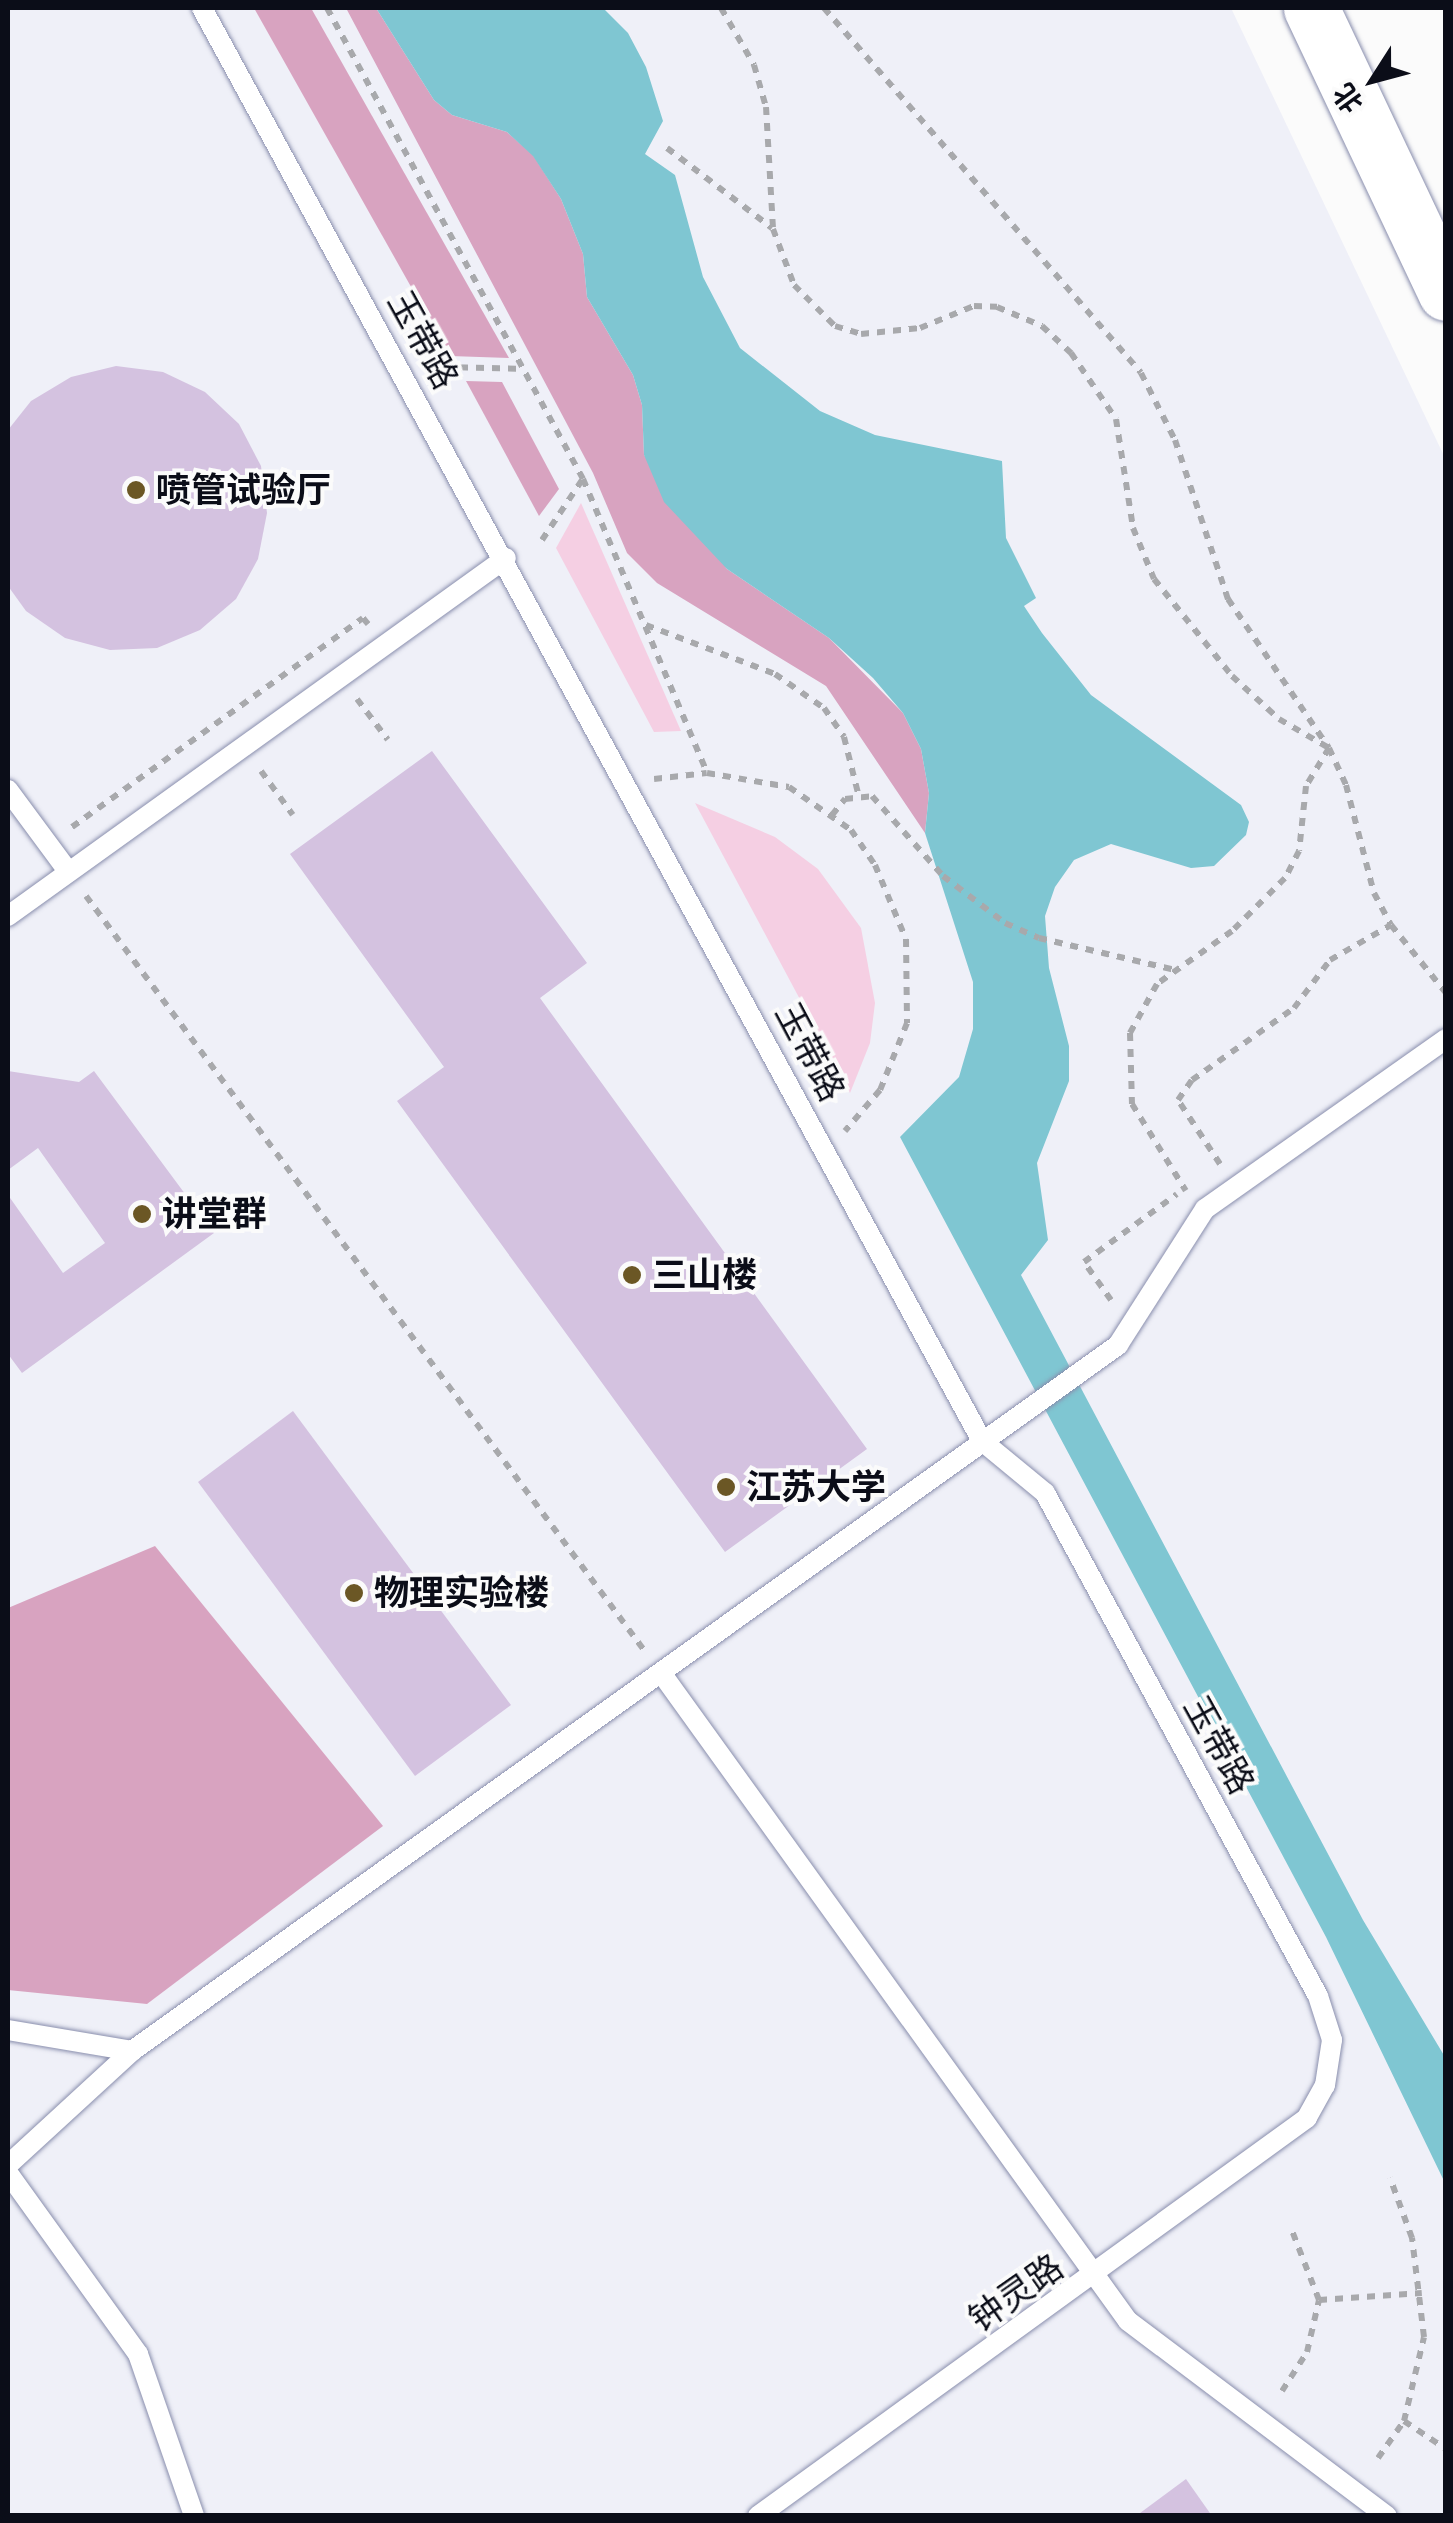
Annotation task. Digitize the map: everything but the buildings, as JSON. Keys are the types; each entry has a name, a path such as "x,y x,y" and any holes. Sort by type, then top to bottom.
{"main road":[{"path":"1311,8 1446,293"},
{"path":"1350,8 1446,209"}],"lane":[{"name":"玉带路","path":"202,8 629,783 982,1442 1045,1494 1318,1996 1332,2040 1325,2086 1307,2118"},
{"path":"8,916 506,558"},
{"path":"8,790 68,871"},
{"path":"8,2165 132,2051 1118,1345 1205,1209 1446,1039"},
{"path":"662,1674 1128,2321 1387,2516"},
{"path":"8,2030 132,2051"},
{"name":"钟灵路","path":"758,2516 1094,2278 1307,2118"},
{"path":"8,2173 138,2354 194,2516"}],"path":[{"path":"327,8 583,479 707,773"},
{"path":"721,8 754,65 766,107 773,228 794,285 835,326 890,334 974,306 997,307 1042,326 1071,353 1116,419 1133,528 1154,579 1232,676 1279,720 1329,748"},
{"path":"824,8 1142,373 1175,440 1228,599 1329,748 1346,785 1374,893 1390,925 1446,994"},
{"path":"667,148 773,228"},
{"path":"444,367 524,369"},
{"path":"542,540 583,479"},
{"path":"48,844 363,618"},
{"path":"645,625 775,674 824,708 844,737 858,793 885,807 974,903 1039,938 1175,970"},
{"path":"350,690 388,740"},
{"path":"1205,1209 1185,1189 1146,1135 1132,1104 1126,1065 1142,1005 1175,970 1232,930 1285,878 1302,834 1306,786 1329,748"},
{"path":"254,762 293,815"},
{"path":"629,783 707,773 789,787 850,830 893,900 910,979 897,1058 856,1121 825,1149"},
{"path":"832,815 858,793"},
{"path":"68,871 662,1674"},
{"path":"1210,1171 1222,1162 1178,1100 1192,1080 1294,1008 1330,960 1390,925"},
{"path":"1130,1326 1084,1262 1197,1180"},
{"path":"1378,2458 1404,2421 1420,2365 1422,2293 1390,2178"},
{"path":"1282,2391 1307,2352 1318,2300 1291,2228"},
{"path":"1318,2300 1422,2293"},
{"path":"1404,2421 1446,2448"}],"shaded area":[{"name":"江苏大学","path":"8,8 1231,8 1445,458 1445,2515 8,2516"},
{"path":"254,8 311,8 509,358 450,356"},
{"path":"346,8 376,8 434,100 452,115 507,132 533,155 561,199 583,254 587,297 633,375 642,405 644,455 727,569 829,638 903,713 921,749 929,793 925,833 826,686 657,583 627,553 593,473"},
{"path":"466,381 502,382 559,489 539,516"},
{"path":"581,503 681,731 654,732 556,548"},
{"path":"695,803 775,837 818,869 861,928 875,1003 870,1043 850,1093"},
{"path":"155,1546 383,1826 147,2004 8,1990 8,1608"}],"water":[{"path":"376,8 603,8 628,33 646,67 663,121 645,154 675,175 703,277 740,348 820,411 875,435 1002,461 1006,538 1036,598 1024,606 1042,633 1091,695 1241,805 1249,822 1246,835 1214,866 1191,868 1111,844 1074,860 1055,887 1045,916 1049,968 1069,1046 1069,1081 1037,1163 1048,1240 1021,1275 1363,1920 1445,2057 1445,2183 1326,1937 900,1137 959,1077 973,1029 973,982 925,833 929,793 921,749 903,713 873,678 829,638 727,569 664,502 644,455 642,405 633,375 587,297 583,254 561,199 533,156 507,132 452,115 434,100"}],"place":[{"name":"喷管试验厅","path":"136,490"},
{"name":"讲堂群","path":"142,1214"},
{"name":"三山楼","path":"632,1275"},
{"name":"江苏大学","path":"726,1487"},
{"name":"物理实验楼","path":"354,1593"}]}
